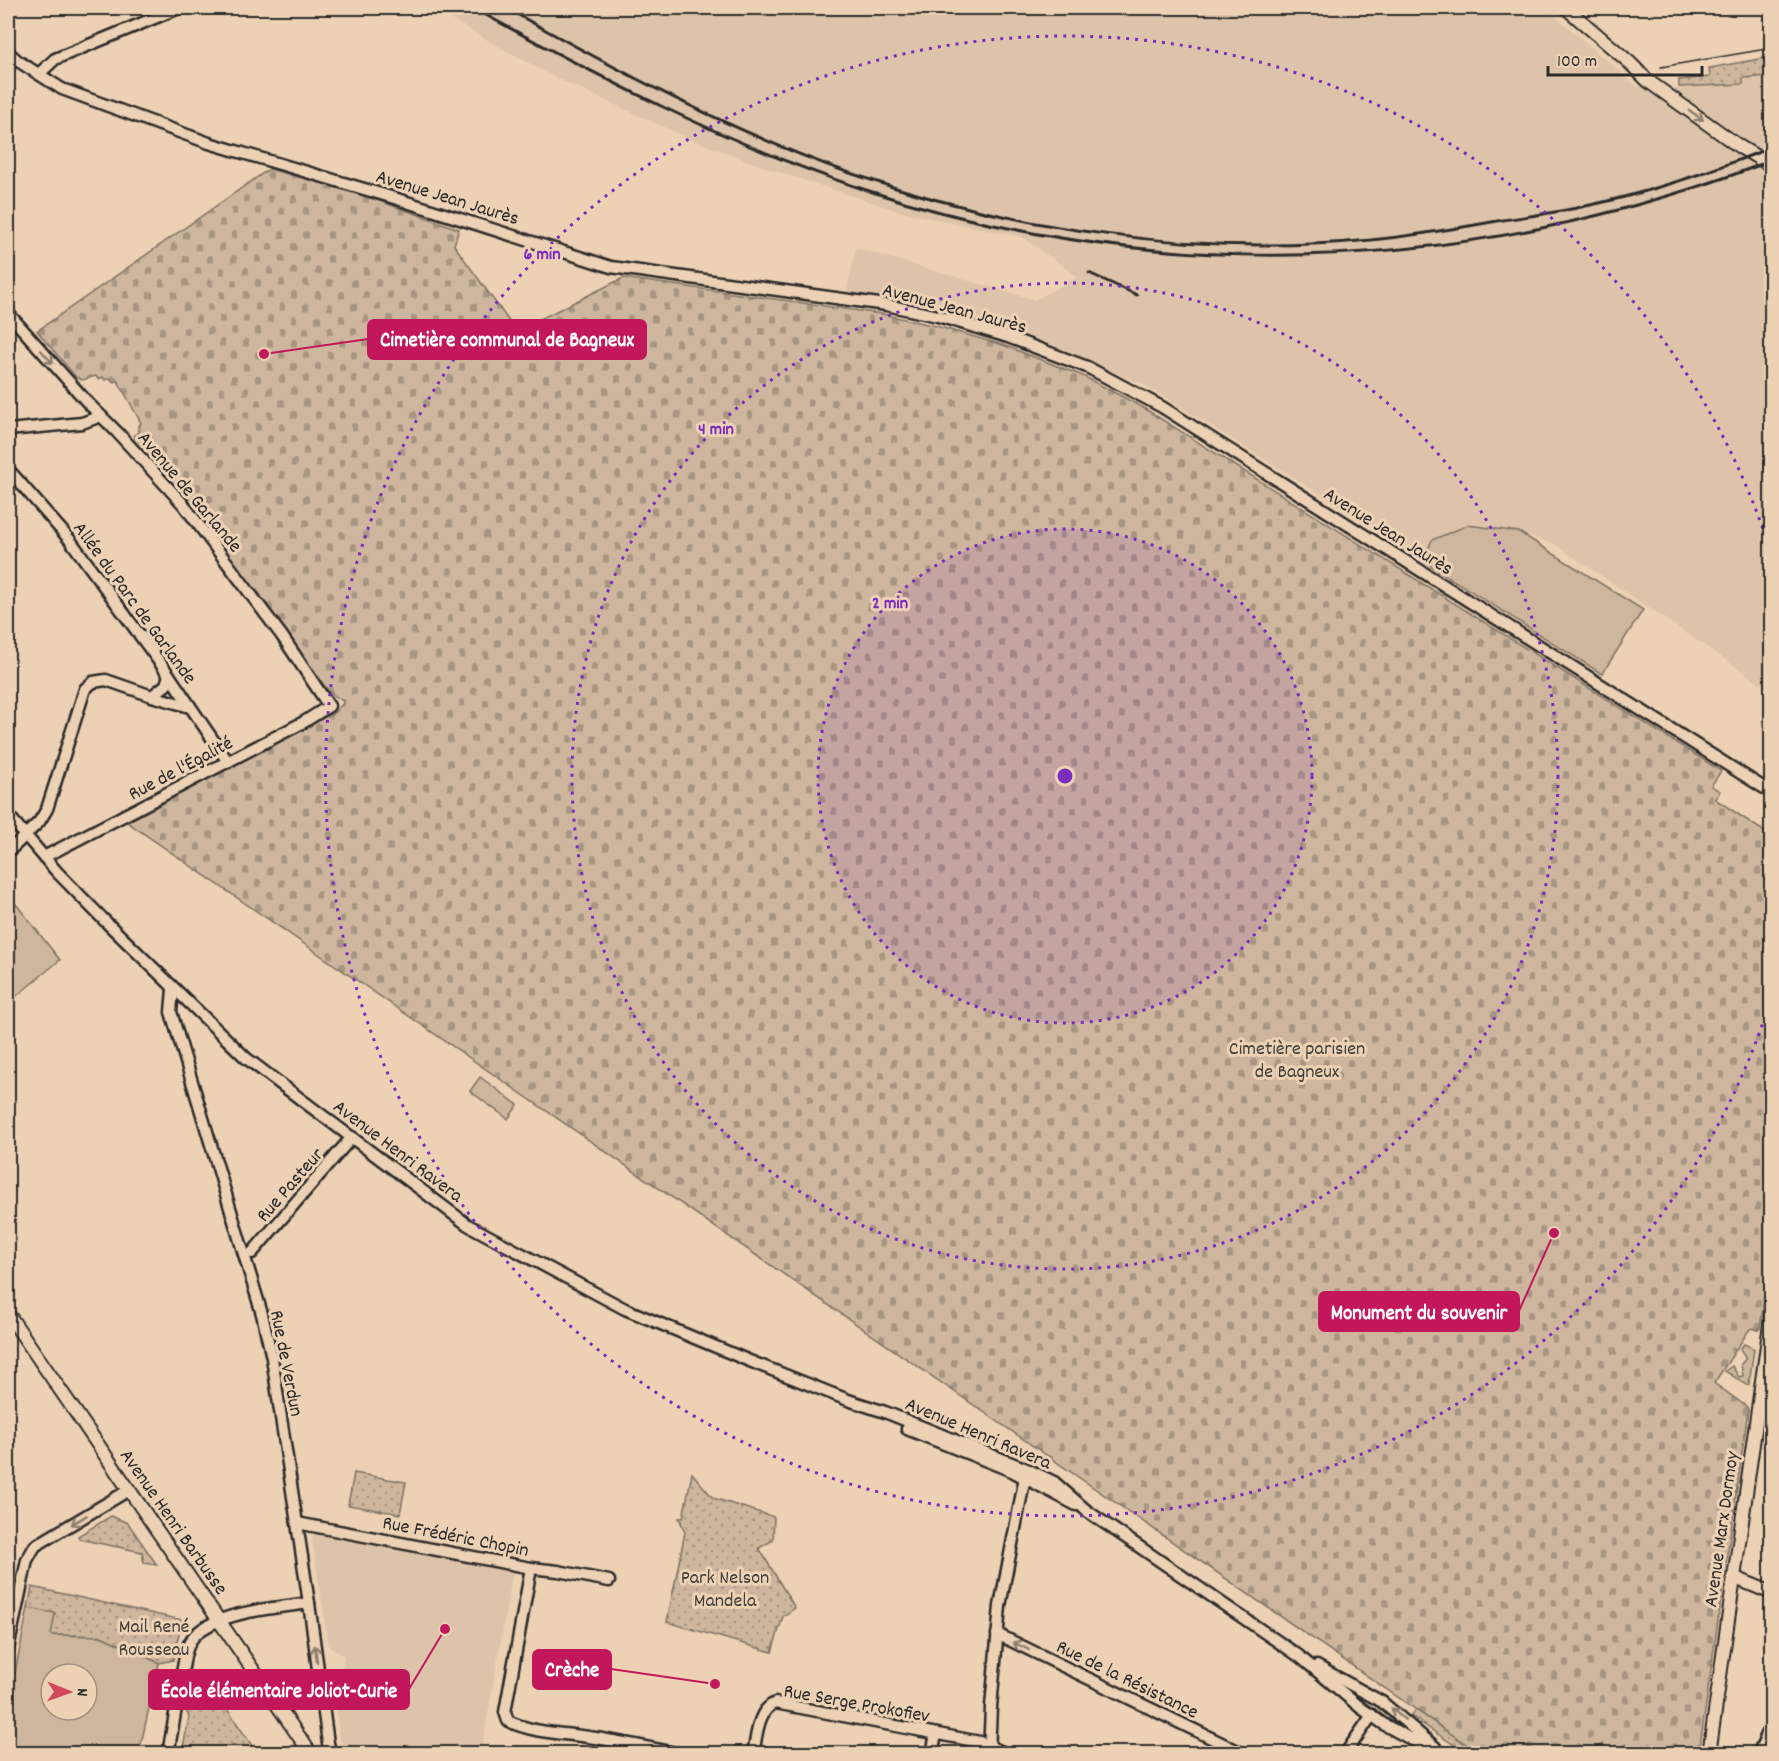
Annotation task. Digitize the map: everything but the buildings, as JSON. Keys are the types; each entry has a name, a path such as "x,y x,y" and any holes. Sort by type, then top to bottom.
{"main road":[{"path":"1566,8 1648,81 1740,147 1772,166"},
{"name":"Avenue Marx Dormoy","path":"1709,1754 1733,1577 1766,1397 1772,1310"},
{"name":"Avenue Henri Barbusse","path":"8,1314 311,1753"},
{"path":"1733,1577 1772,1593"}],"street":[{"path":"40,73 55,59 179,8"},
{"name":"Avenue Jean Jaurès","path":"8,52 18,61 63,89 209,143 391,197 611,267 886,305 938,316 999,334 1087,368 1162,407 1772,793"},
{"name":"Avenue de Garlande","path":"8,313 194,518 282,636 330,706"},
{"path":"8,430 82,423 101,416"},
{"name":"Allée du Parc de Garlande","path":"8,468 70,540 169,675 228,762"},
{"path":"152,696 166,686 169,675"},
{"path":"8,852 25,833 39,822 47,809 85,690 93,682 106,680 190,706"},
{"name":"Rue de l'Égalité","path":"44,857 304,722 330,706"},
{"name":"Avenue Henri Ravera","path":"8,815 44,857 173,989 246,1058 468,1225 625,1309 688,1337 848,1400 885,1412 1041,1475 1062,1487 1088,1510 1299,1656 1382,1702 1440,1754"},
{"name":"Rue de Verdun","path":"173,989 171,1012 264,1322 272,1358 331,1754"},
{"name":"Rue Pasteur","path":"252,1253 352,1137"},
{"name":"Avenue Henri Ravera","path":"848,1400 905,1428 1025,1477 1088,1510"},
{"path":"989,1749 1000,1606 1025,1477"},
{"path":"8,1649 27,1560 35,1546 129,1490"},
{"name":"Rue Frédéric Chopin","path":"297,1523 609,1581"},
{"path":"531,1568 505,1712 508,1722 556,1733 682,1754"},
{"path":"168,1754 189,1643 196,1635 236,1615 309,1603"},
{"name":"Rue de la Résistance","path":"997,1634 1244,1754"},
{"name":"Avenue Henri Ravera","path":"1299,1656 1350,1700 1385,1725 1440,1754"},
{"name":"Rue Serge Prokofiev","path":"753,1754 762,1714 767,1707 775,1703 980,1742 989,1749 1007,1754"},
{"path":"1345,1754 1372,1715"},
{"path":"1758,1754 1772,1724"},
{"path":"932,1754 936,1734"}],"shaded area":[{"path":"431,8 1546,8 1637,87 1677,88 1743,84 1742,78 1770,76 1772,83 1771,694 1767,688 1556,545 1519,532 1468,525 1432,540 1423,561 1145,385 1067,353 956,317 846,295 856,248 1035,300 1078,277 1022,237 898,211 764,167 692,140 548,74"},
{"path":"315,1534 513,1571 481,1753 345,1753 339,1736 336,1705 344,1656 329,1646 312,1538"}],"green space":[{"path":"1771,57 1771,83 1769,76 1743,78 1743,84 1679,87 1679,80 1710,77 1709,68"},
{"name":"Cimetière parisien de Bagneux","path":"269,169 354,192 459,229 454,245 516,331 623,278 882,314 1003,345 1083,376 1142,407 1721,771 1711,786 1720,791 1715,799 1771,836 1772,1249 1760,1328 1749,1330 1714,1383 1748,1410 1699,1753 1479,1753 127,822 335,712 344,702 329,692 184,498 133,440 136,438 134,435 139,432 138,427 141,423 118,381 113,382 110,378 105,380 103,377 98,379 96,376 82,380 76,377 37,331"},
{"path":"1468,525 1519,532 1643,610 1602,674 1423,561 1432,540"},
{"path":"8,894 60,960 8,1003"},
{"path":"480,1077 518,1105 508,1119 470,1091"},
{"path":"1744,1344 1754,1349 1747,1385 1725,1371 1732,1366 1739,1377 1743,1376 1741,1364 1746,1358 1740,1349"},
{"path":"354,1473 406,1482 400,1514 348,1505"},
{"name":"Park Nelson Mandela","path":"692,1473 713,1498 774,1517 773,1540 759,1548 795,1608 783,1616 772,1652 667,1622 685,1532 679,1518 683,1518"},
{"path":"111,1516 128,1523 157,1565 144,1563 142,1552 79,1539 78,1536"},
{"name":"Mail René Rousseau","path":"32,1587 182,1620 173,1660 159,1663 101,1636 50,1635 28,1608"},
{"path":"28,1608 55,1613 51,1635 101,1636 159,1663 139,1753 8,1753 8,1707"},
{"path":"189,1697 213,1702 221,1700 257,1753 182,1753 189,1717 186,1711"},
{"path":"1416,1710 1479,1753 1466,1753 1411,1716"}],"tram line":[{"path":"1661,67 1772,48"}],"railway":[{"path":"473,8 664,108 812,171 863,189 956,216 1050,236 1146,249 1241,255 1337,254 1433,246 1528,231 1622,209 1698,187 1772,160"},
{"path":"506,8 716,118 847,172 974,209 1105,234 1238,245 1305,244 1404,236 1552,213 1630,196 1678,182 1772,147"},
{"path":"1089,273 1137,295"}],"place":[{"name":"Cimetière communal de Bagneux","path":"264,354"},
{"name":"Monument du souvenir","path":"1554,1233"},
{"name":"École élémentaire Joliot-Curie","path":"445,1629"},
{"name":"Crèche","path":"715,1684"}]}
